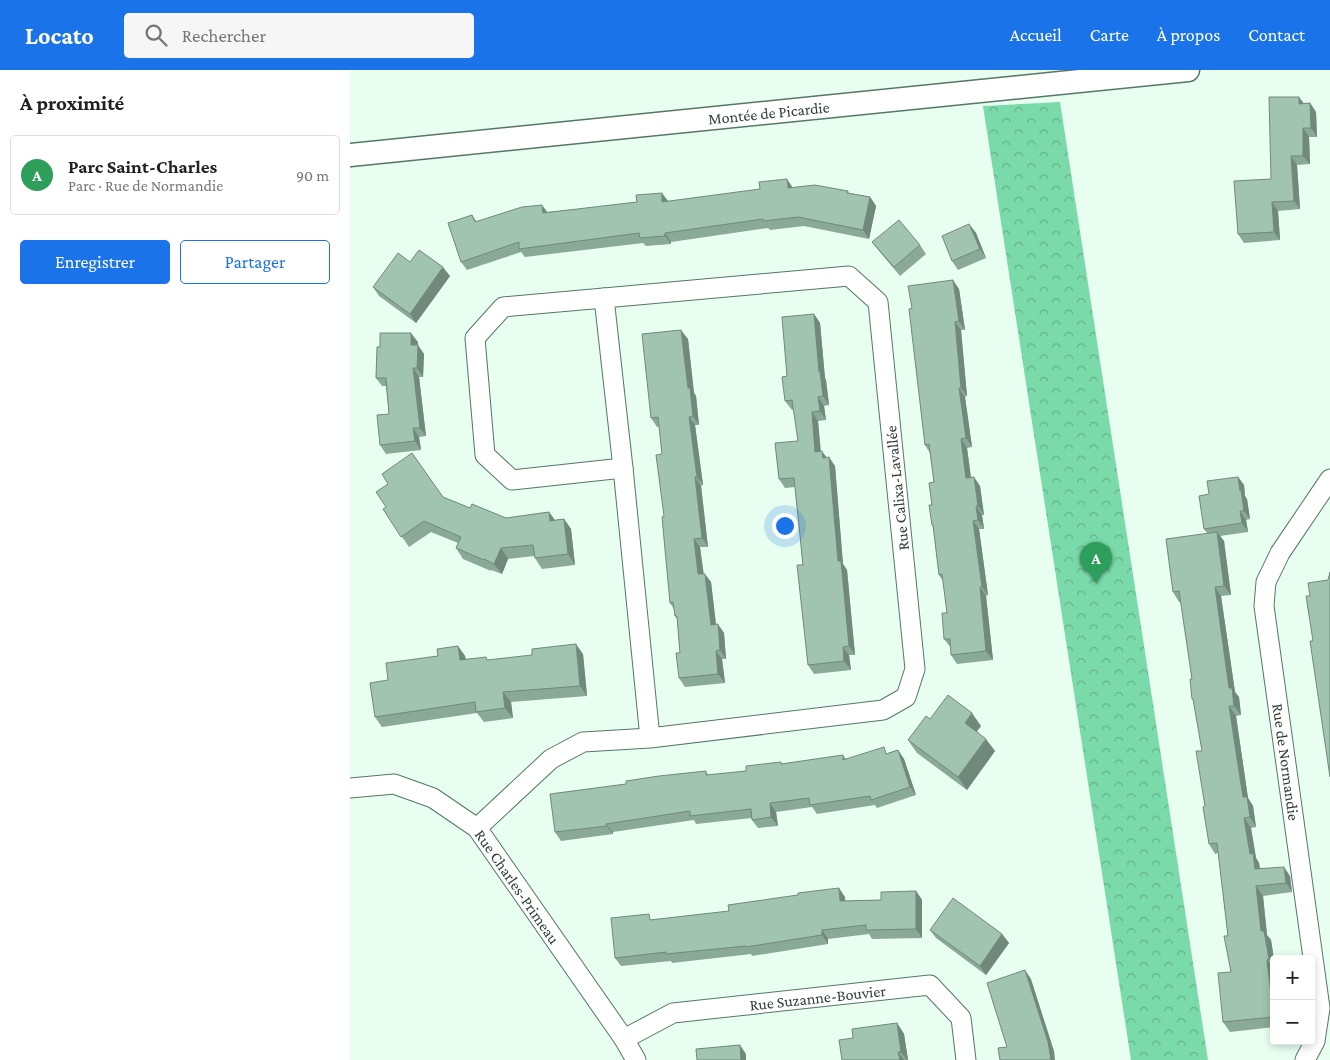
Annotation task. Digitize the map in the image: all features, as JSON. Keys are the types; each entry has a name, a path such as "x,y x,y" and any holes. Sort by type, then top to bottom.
{"street":[{"name":"Montée de Picardie","path":"350,155 1188,70"},
{"name":"Rue Calixa-Lavallée","path":"477,828 551,760 583,742 650,738 883,710 906,697 915,669 878,302 849,276 503,307 474,338 485,456 512,480 623,468"},
{"path":"604,298 650,738"},
{"name":"Rue de Normandie","path":"1305,1060 1315,1041 1320,1008 1264,606 1266,582 1280,553 1330,479"},
{"name":"Rue Charles-Primeau","path":"350,788 394,784 433,798 477,828 624,1039 636,1060"},
{"name":"Rue Suzanne-Bouvier","path":"624,1039 673,1013 930,985 960,1018 966,1060"}],"green space":[{"path":"1060,102 1208,1060 1131,1060 983,106"}],"building":[{"path":"1269,97 1299,97 1299,104 1310,103 1311,128 1303,128 1303,156 1291,156 1294,201 1272,202 1274,232 1238,234 1234,181 1271,179"},
{"path":"787,179 788,188 815,185 870,197 863,230 798,217 764,221 763,219 665,233 665,236 640,238 639,233 519,249 519,242 461,262 448,223 472,215 475,222 522,207 542,205 543,213 637,202 636,195 662,193 662,202 760,189 759,182"},
{"path":"899,220 920,245 894,267 872,242"},
{"path":"969,224 980,249 952,261 942,236"},
{"path":"419,250 443,267 410,314 373,287 398,253 410,262"},
{"path":"953,280 959,321 955,322 961,388 959,388 966,438 961,439 966,478 974,477 978,506 976,506 978,520 973,521 982,587 980,587 986,651 951,655 950,639 944,639 942,613 947,613 942,574 939,575 929,505 932,505 929,483 934,482 929,444 925,445 909,309 912,308 908,286"},
{"path":"814,314 823,396 818,397 820,411 812,412 815,452 822,451 823,458 829,457 838,561 841,561 849,646 843,647 844,661 808,665 797,565 803,565 794,478 779,479 775,443 798,441 792,400 785,401 782,377 787,376 782,317"},
{"path":"681,330 693,416 689,417 697,477 695,477 702,538 694,539 698,574 705,574 711,625 718,624 720,650 716,651 718,674 679,678 676,653 680,653 677,616 675,616 673,602 670,603 662,517 664,516 656,455 662,454 658,417 651,418 642,334"},
{"path":"380,333 411,333 411,345 418,345 417,368 413,368 420,428 413,428 415,441 380,445 377,415 389,414 386,378 376,378 377,347 380,347"},
{"path":"412,453 443,497 470,508 472,504 506,518 549,512 550,521 564,519 568,554 535,558 533,545 501,548 494,564 456,548 461,537 424,521 401,537 383,509 386,507 376,492 388,484 382,474"},
{"path":"1238,477 1244,511 1240,511 1242,523 1204,529 1199,496 1209,494 1207,481"},
{"path":"1217,532 1224,586 1215,587 1229,688 1232,688 1234,706 1229,706 1243,797 1247,797 1250,817 1244,818 1250,854 1253,853 1255,869 1284,867 1286,883 1256,886 1261,931 1264,931 1269,959 1267,960 1270,984 1270,1017 1223,1022 1218,973 1231,972 1224,936 1228,936 1217,843 1209,844 1203,807 1205,806 1196,751 1202,751 1192,699 1190,679 1192,679 1179,591 1173,592 1166,539"},
{"path":"1330,572 1330,777 1310,641 1313,641 1306,596 1310,596 1308,583 1328,580"},
{"path":"576,644 580,686 503,692 505,708 476,712 475,702 375,717 370,683 388,680 386,663 438,656 437,649 458,646 460,660 486,657 487,660 532,655 532,649"},
{"path":"948,695 972,713 965,723 986,739 958,777 908,740 926,716 930,719"},
{"path":"884,747 886,754 898,750 910,787 871,800 870,796 810,805 809,798 770,803 771,817 752,820 751,809 690,816 690,811 606,824 607,826 555,832 550,794 626,784 626,781 659,776 706,771 706,775 746,771 746,766 781,762 781,764 843,755 843,760"},
{"path":"839,888 840,901 881,900 881,892 916,891 916,929 866,930 866,925 822,930 822,935 746,947 666,954 666,952 615,958 611,918 649,914 650,920 729,911 728,905"},
{"path":"953,898 1002,934 980,966 930,930"},
{"path":"1025,970 1048,1042 1051,1060 1000,1060 998,1048 1007,1047 987,983"},
{"path":"897,1023 901,1052 898,1052 900,1060 842,1060 839,1040 853,1038 852,1029"},
{"path":"740,1045 741,1060 697,1060 696,1049"}],"place":[{"name":"Parc Saint-Charles","path":"1096,583"}]}
